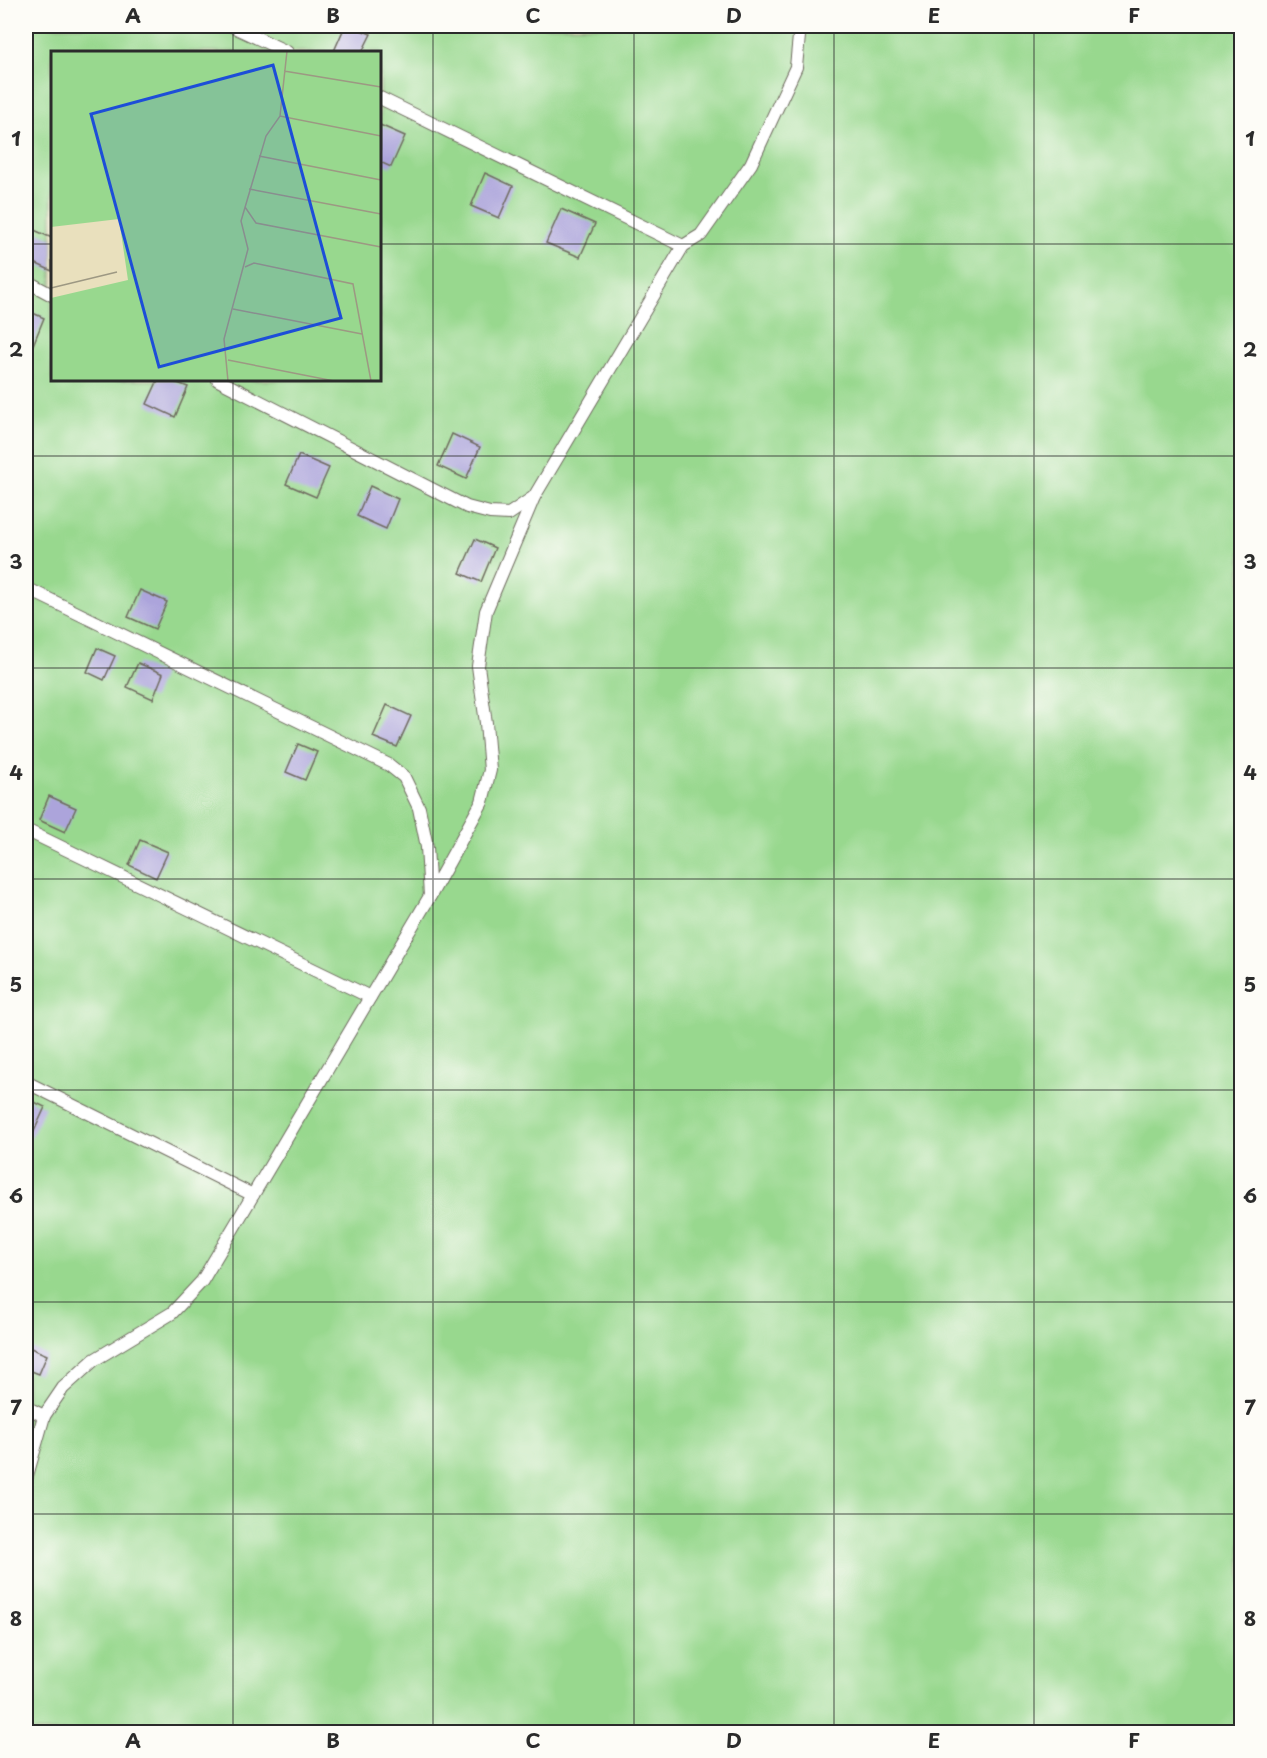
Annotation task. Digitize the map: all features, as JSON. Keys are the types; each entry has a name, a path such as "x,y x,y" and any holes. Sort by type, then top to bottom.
{"lane":[{"path":"232,26 285,51"},
{"path":"26,1479 44,1416 63,1388 94,1360 172,1313 202,1281 430,896 482,802 490,770 478,666 486,611 534,497 683,246 701,235 751,164 796,67 800,26"},
{"path":"381,98 683,246"},
{"path":"26,281 51,294"},
{"path":"220,381 467,507 490,513 509,514 534,497"},
{"path":"26,588 389,765 404,777 419,808 427,847 430,896"},
{"path":"26,830 370,997"},
{"path":"26,1082 253,1195"},
{"path":"26,1407 44,1416"}],"path":[{"path":"1242,961 1242,989"}],"green space":[{"path":"26,26 1241,26 1241,1732 26,1732"}],"building":[{"path":"345,26 371,34 362,51 334,51"},
{"path":"381,125 405,136 391,167 381,162"},
{"path":"485,173 513,186 499,218 471,206"},
{"path":"561,209 595,224 580,257 546,243"},
{"path":"32,229 51,238 51,271 26,259 26,243"},
{"path":"26,310 44,318 33,345 26,342"},
{"path":"158,381 173,381 188,387 175,417 147,404"},
{"path":"452,434 480,447 466,479 438,466"},
{"path":"299,455 329,468 316,497 286,484"},
{"path":"370,486 398,499 386,529 357,516"},
{"path":"475,539 495,548 481,582 460,573"},
{"path":"140,590 167,602 155,629 128,617"},
{"path":"97,648 115,656 104,680 87,672"},
{"path":"138,663 163,674 153,699 127,687"},
{"path":"387,705 411,716 397,747 373,737"},
{"path":"298,744 317,752 305,780 286,772"},
{"path":"49,796 76,808 65,832 39,820"},
{"path":"140,840 168,852 156,878 129,865"},
{"path":"26,1098 45,1107 31,1138 26,1136"},
{"path":"26,1346 47,1355 39,1374 26,1369"}]}
